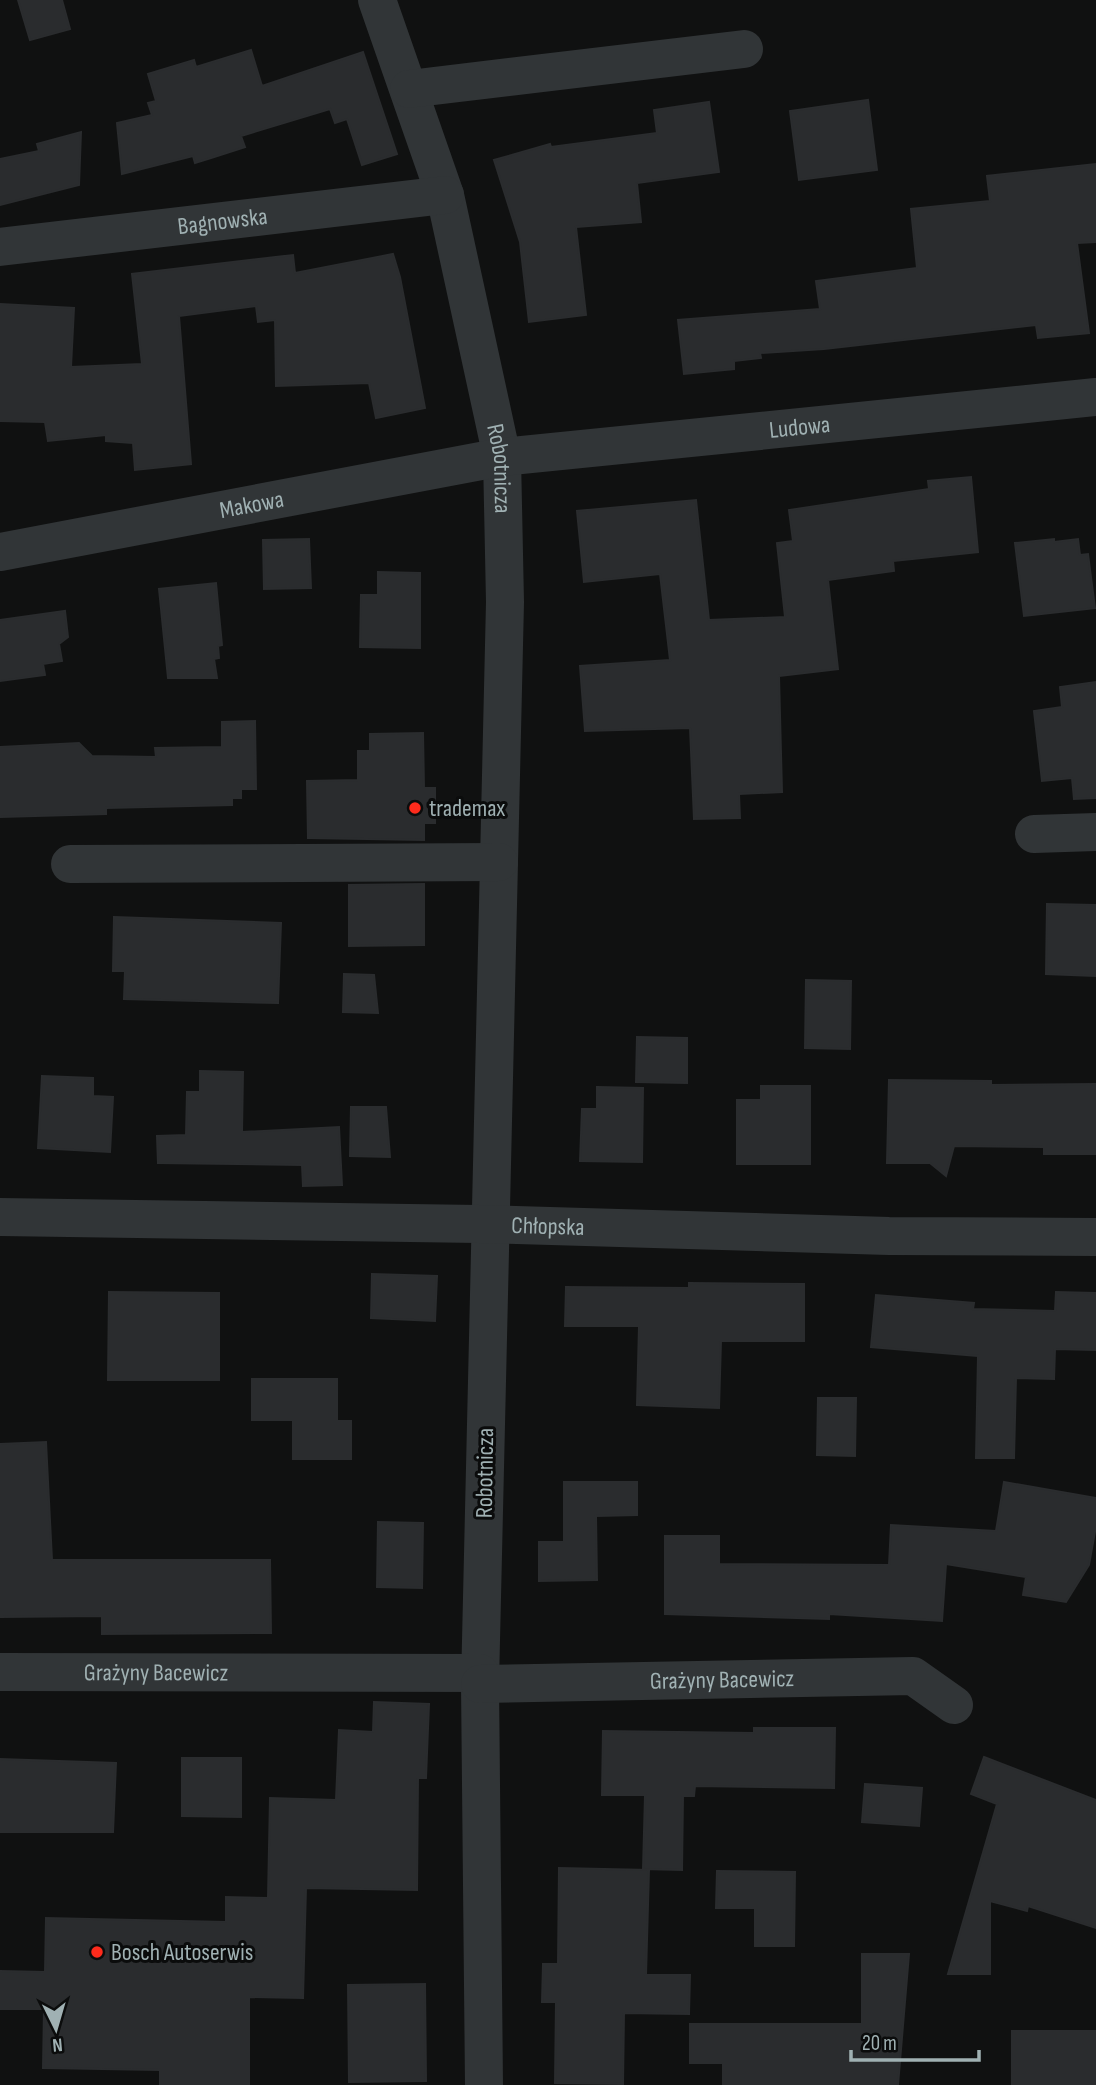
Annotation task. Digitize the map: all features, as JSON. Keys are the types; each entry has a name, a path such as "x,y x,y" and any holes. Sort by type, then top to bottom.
{"street":[{"name":"Robotnicza","path":"377,0 410,89 444,195 502,457 505,602 480,1679 484,2085"},
{"path":"410,89 744,49"},
{"name":"Bagnowska","path":"0,247 444,195"},
{"name":"Ludowa","path":"502,457 1096,397"},
{"name":"Makowa","path":"0,552 502,457"},
{"path":"1034,834 1096,832"},
{"path":"70,864 499,862"},
{"name":"Chłopska","path":"0,1217 491,1224 889,1236 1096,1237"},
{"name":"Grażyny Bacewicz","path":"0,1672 480,1679 913,1676 954,1705"}],"building":[{"path":"18,0 62,0 70,29 30,40"},
{"path":"251,50 262,86 363,52 397,154 362,165 347,119 335,123 330,109 241,136 245,147 195,163 193,156 122,174 117,123 152,115 148,103 156,101 148,74 194,60 196,67"},
{"path":"868,100 877,170 799,180 790,111"},
{"path":"709,102 719,172 637,183 641,222 576,227 586,315 529,322 520,242 494,160 550,144 551,147 657,133 654,110"},
{"path":"81,132 79,185 0,205 0,159 39,151 37,144"},
{"path":"1096,164 1096,242 1077,243 1089,333 1038,338 1036,325 824,349 760,353 761,358 734,361 734,369 684,374 678,320 820,309 816,281 917,268 911,209 990,201 987,176"},
{"path":"393,254 400,277 425,408 376,418 369,383 276,386 275,320 258,322 256,306 179,316 191,464 135,470 133,443 106,441 106,435 48,441 45,422 0,421 0,304 74,308 71,367 142,364 132,274 293,255 295,273"},
{"path":"971,477 978,552 893,561 894,571 828,580 838,669 779,676 782,792 739,794 740,818 694,819 690,728 585,731 580,666 670,660 660,574 584,582 577,511 696,500 709,620 785,617 777,543 793,541 789,510 929,489 928,481"},
{"path":"309,539 311,588 264,589 263,540"},
{"path":"1054,539 1054,542 1078,539 1080,555 1088,554 1095,608 1024,616 1015,543"},
{"path":"378,572 420,573 420,648 360,647 361,595 378,595"},
{"path":"216,583 222,645 218,646 219,658 214,659 217,678 168,678 159,589"},
{"path":"65,611 68,637 59,644 62,661 43,664 45,675 0,681 0,620"},
{"path":"1096,682 1096,798 1074,799 1072,778 1042,781 1034,711 1062,707 1060,687"},
{"path":"255,721 256,789 241,789 241,798 232,798 232,805 106,808 106,814 0,817 0,747 79,743 92,756 156,757 155,748 222,747 222,722"},
{"path":"423,733 424,788 435,788 435,823 424,823 424,840 308,838 307,781 358,780 358,751 370,751 370,734"},
{"path":"424,884 424,945 349,946 349,885"},
{"path":"1047,904 1096,905 1096,976 1046,974"},
{"path":"114,917 281,923 278,1003 124,999 125,971 113,971"},
{"path":"344,974 374,975 378,1013 343,1012"},
{"path":"806,980 851,981 850,1049 805,1048"},
{"path":"637,1037 687,1038 687,1083 636,1082"},
{"path":"200,1071 243,1072 242,1132 339,1127 342,1185 303,1186 302,1165 158,1163 157,1136 186,1135 187,1092 200,1092"},
{"path":"42,1076 93,1078 93,1096 113,1097 110,1152 38,1148"},
{"path":"889,1080 991,1081 991,1085 1096,1084 1096,1154 1044,1154 1044,1147 954,1146 946,1176 930,1163 887,1163"},
{"path":"761,1086 810,1086 810,1164 737,1164 737,1100 761,1100"},
{"path":"597,1087 643,1088 642,1162 580,1161 582,1109 597,1109"},
{"path":"351,1107 386,1107 390,1157 350,1156"},
{"path":"372,1274 437,1276 435,1321 371,1318"},
{"path":"689,1283 804,1284 804,1341 721,1341 719,1408 637,1405 639,1326 565,1326 566,1287 689,1288"},
{"path":"109,1292 219,1293 219,1380 108,1380"},
{"path":"1056,1292 1096,1293 1096,1350 1055,1349 1054,1379 1016,1378 1014,1458 976,1458 978,1356 871,1347 876,1295 974,1303 973,1309 1055,1311"},
{"path":"252,1379 337,1379 337,1421 351,1421 351,1459 293,1459 293,1420 252,1420"},
{"path":"818,1398 856,1398 855,1456 817,1455"},
{"path":"46,1442 52,1560 270,1560 271,1633 102,1634 102,1616 0,1617 0,1444"},
{"path":"564,1482 637,1482 637,1515 596,1516 597,1580 539,1581 539,1542 564,1542"},
{"path":"1004,1482 1096,1498 1096,1526 1089,1565 1066,1602 1023,1595 1026,1577 946,1564 942,1621 829,1614 829,1619 665,1614 665,1536 719,1536 719,1564 889,1565 891,1525 996,1531"},
{"path":"378,1522 423,1523 422,1588 377,1587"},
{"path":"374,1702 429,1704 426,1778 418,1778 417,1890 306,1888 303,1998 249,1997 249,2085 160,2085 160,2070 43,2068 44,2009 0,2009 0,1971 45,1972 46,1918 226,1922 226,1897 268,1898 270,1798 336,1800 339,1730 373,1732"},
{"path":"754,1728 835,1728 834,1788 695,1786 694,1796 683,1796 682,1870 643,1869 645,1795 602,1795 603,1731 754,1733"},
{"path":"984,1757 1096,1800 1096,1928 1028,1906 1027,1911 990,1901 990,1974 948,1974 997,1804 971,1794"},
{"path":"182,1758 241,1758 241,1817 182,1816"},
{"path":"0,1759 116,1763 113,1832 0,1832"},
{"path":"865,1784 922,1788 919,1826 862,1822"},
{"path":"559,1868 649,1870 646,1975 690,1975 689,2014 624,2013 623,2084 555,2083 556,2002 542,2002 543,1964 558,1964"},
{"path":"717,1871 795,1872 794,1946 755,1946 755,1908 716,1908"},
{"path":"862,1954 909,1954 898,2085 723,2085 723,2063 690,2063 690,2024 862,2024"},
{"path":"425,1984 426,2081 349,2082 348,1985"},
{"path":"1012,2031 1096,2031 1096,2085 1012,2085"}],"place":[{"name":"trademax","path":"415,808"},
{"name":"Bosch Autoserwis","path":"97,1952"}]}
